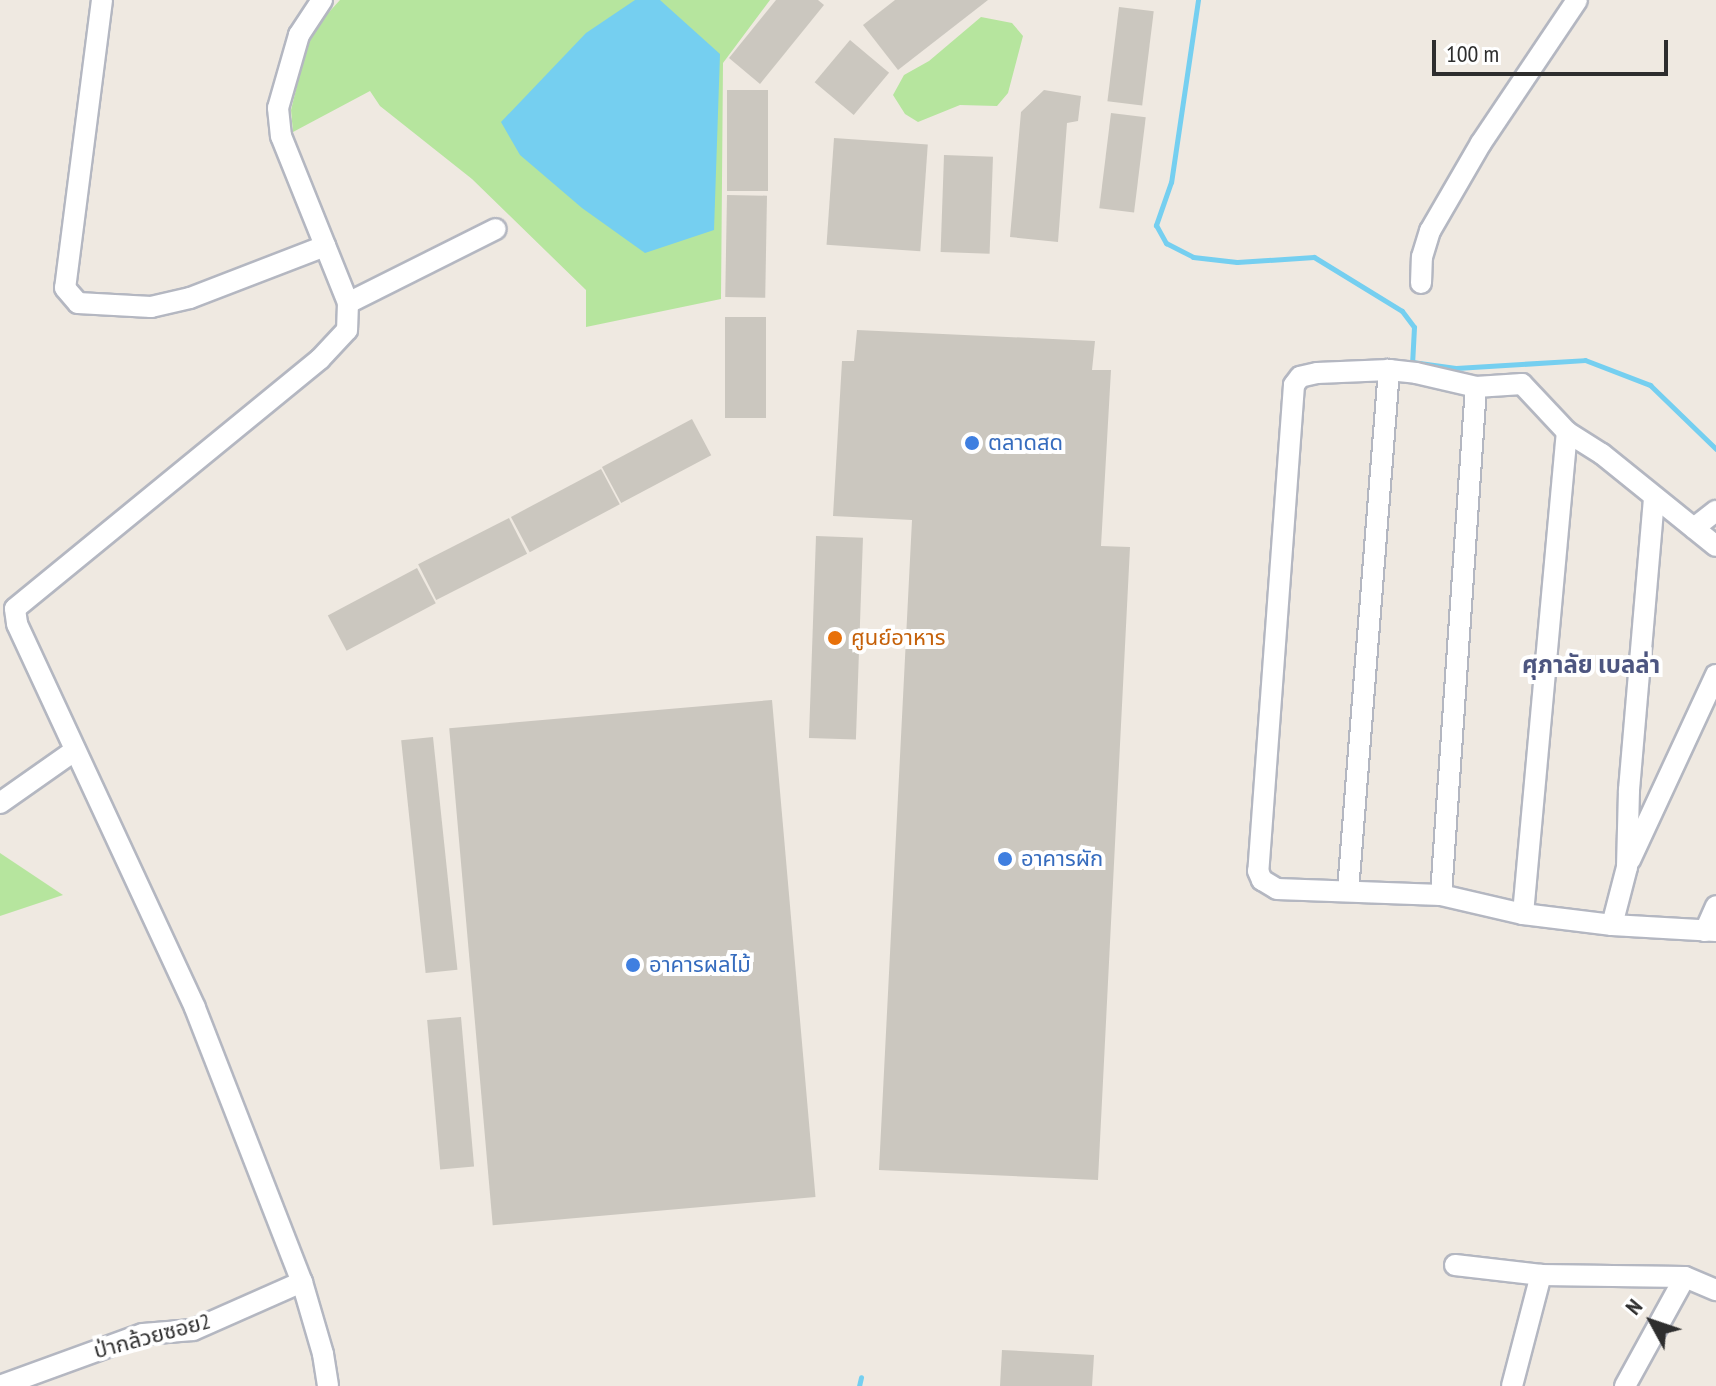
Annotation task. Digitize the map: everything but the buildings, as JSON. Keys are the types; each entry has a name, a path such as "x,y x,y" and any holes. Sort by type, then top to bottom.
{"street":[{"path":"102,0 65,288 78,303 151,307 190,298 325,246"},
{"path":"322,0 299,35 278,108 281,136 348,303 347,330 320,359 7,610 17,624 74,751 142,888 195,1008 302,1282 323,1354 328,1386"},
{"path":"1421,283 1422,257 1430,231 1481,143 1577,0"},
{"path":"348,303 496,229"},
{"path":"1348,891 1389,370"},
{"path":"1716,546 1602,454 1567,432 1522,384 1476,387 1389,370 1300,377 1292,392 1258,871 1262,880 1277,889 1441,895 1523,914 1612,925 1710,931 1716,906"},
{"path":"1441,895 1476,387"},
{"path":"1523,914 1567,432"},
{"path":"1627,867 1629,790 1654,498"},
{"path":"1694,528 1716,511"},
{"path":"1612,925 1627,867 1716,675"},
{"path":"0,803 74,751"},
{"path":"1455,1265 1541,1275 1685,1277 1716,1290"},
{"path":"1512,1386 1541,1275"},
{"path":"1625,1386 1685,1277"},
{"name":"ป่ากล้วยซอย2","path":"0,1386 143,1334 193,1330 302,1282"}],"green space":[{"path":"340,0 770,0 723,63 721,299 586,327 586,290 472,179 380,106 370,91 293,132 291,110 310,33"},
{"path":"981,17 1012,23 1023,36 1008,93 997,106 960,105 918,122 905,114 893,95 904,75 929,61"},
{"path":"0,853 63,895 0,916"}],"water":[{"path":"635,0 660,0 720,54 714,230 645,253 582,208 520,155 501,122 586,33"}],"waterway":[{"path":"1198,0 1171,182 1156,225 1166,243 1193,257 1237,262 1314,257 1402,311 1414,327 1412,362 1456,368 1585,360 1650,385 1716,449"},
{"path":"859,1386 861,1377"}],"place":[{"name":"ตลาดสด","path":"972,443"},
{"name":"ศูนย์อาหาร","path":"835,638"},
{"name":"อาคารผัก","path":"1005,859"},
{"name":"อาคารผลไม้","path":"633,965"}],"district":[{"name":"ศุภาลัย เบลล่า","path":"1591,665"}]}
